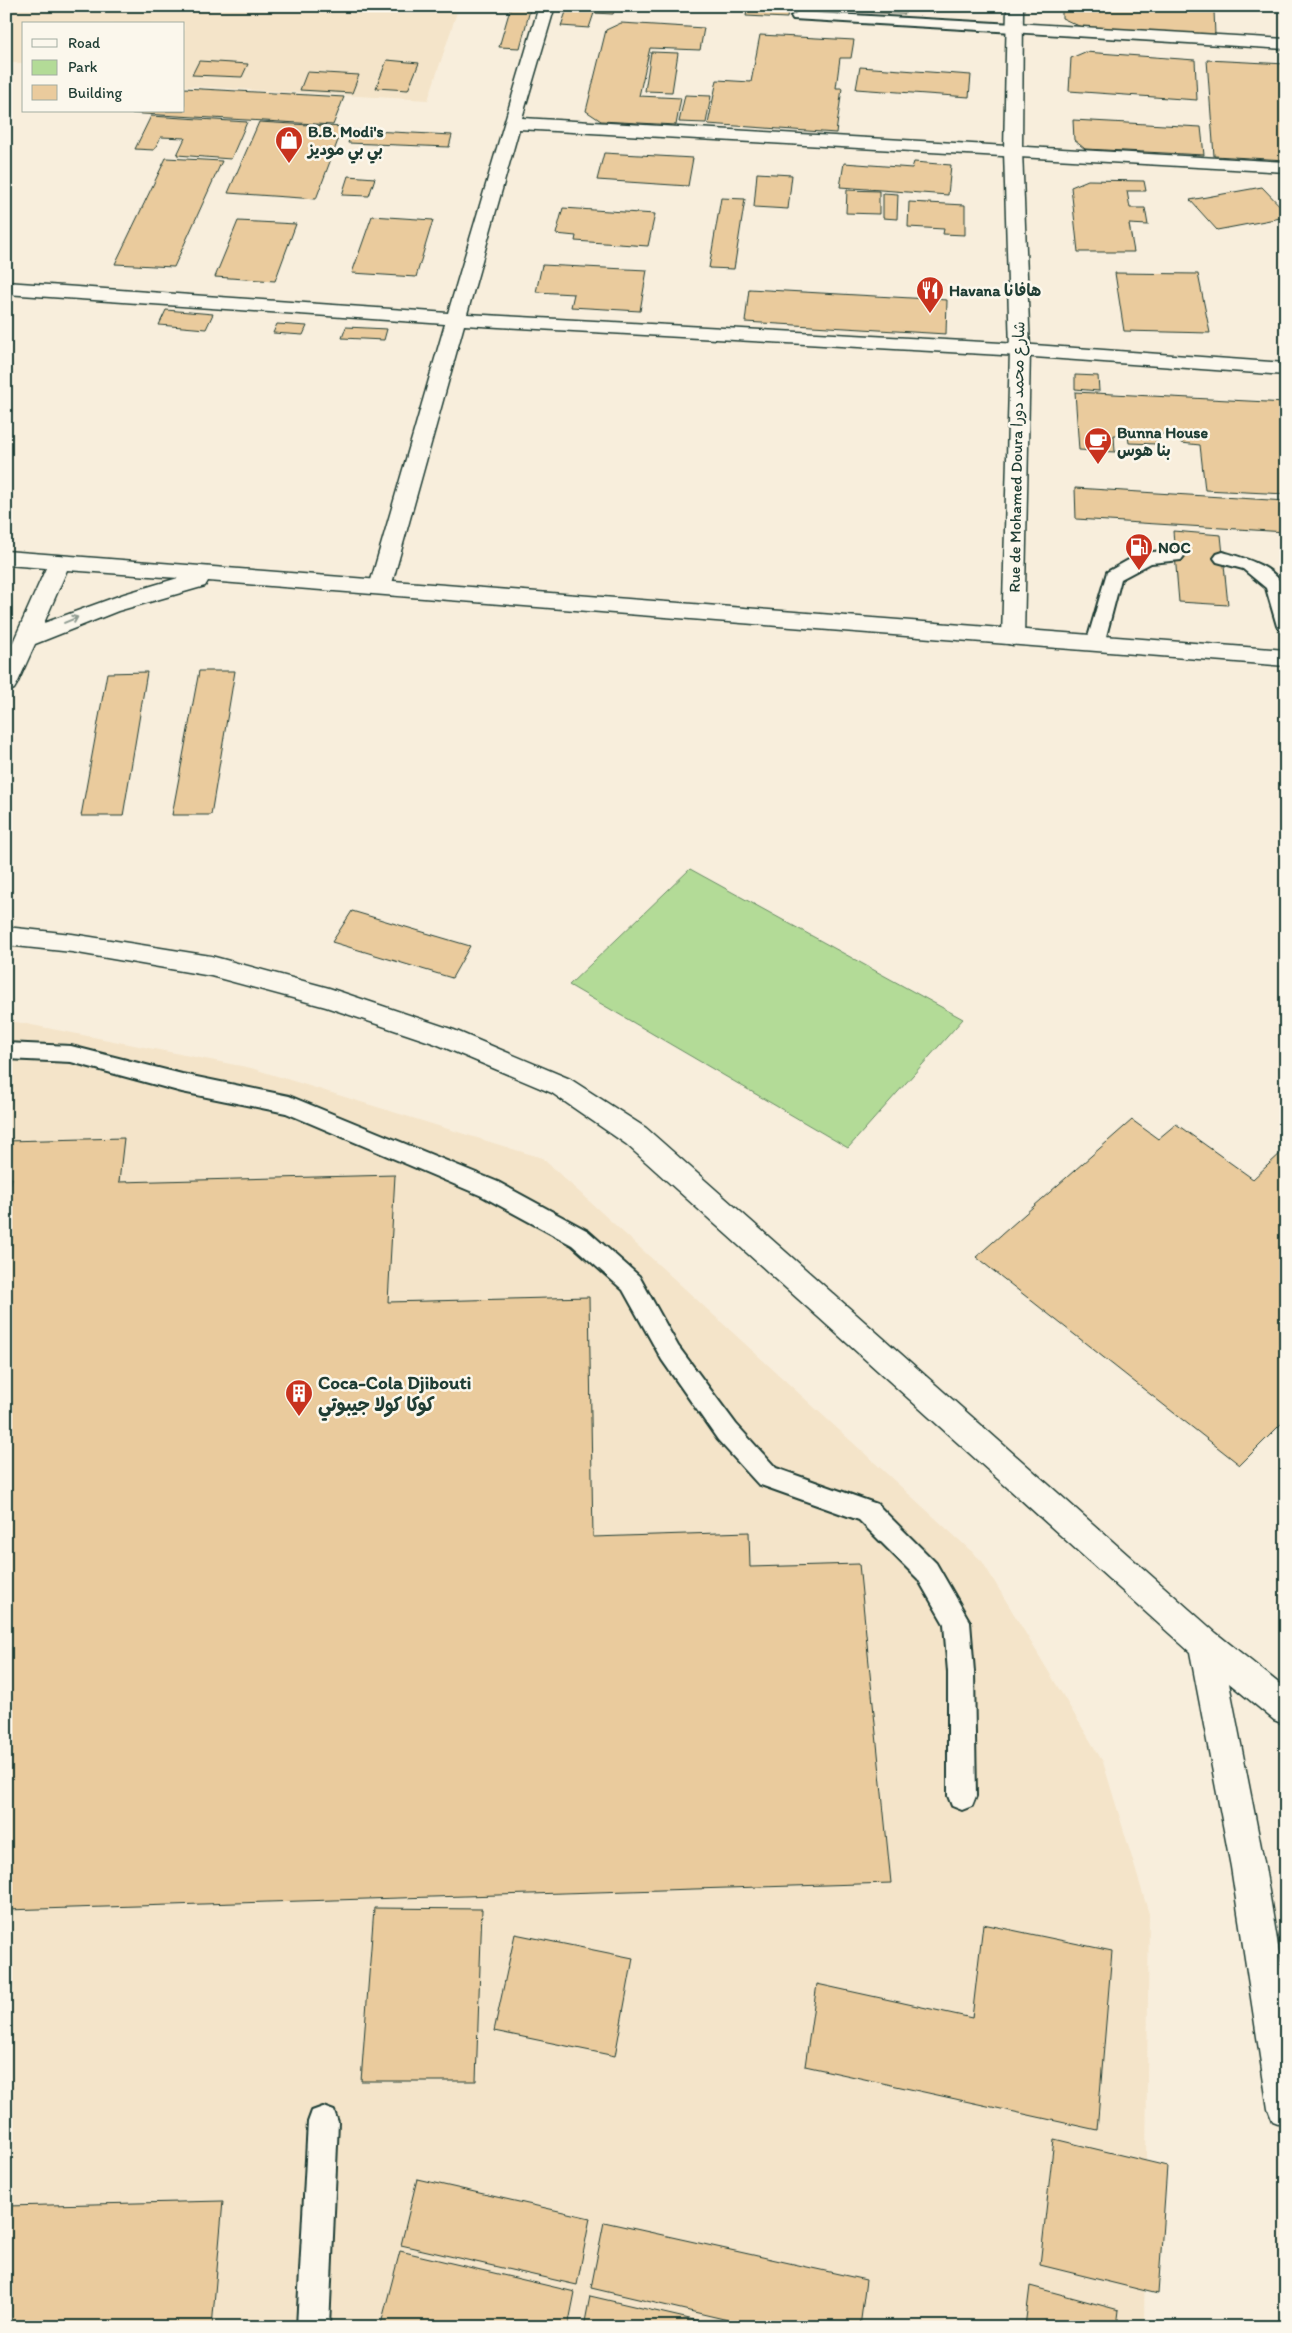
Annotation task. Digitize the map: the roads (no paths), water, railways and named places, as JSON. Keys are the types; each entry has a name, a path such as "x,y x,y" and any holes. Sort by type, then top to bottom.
{"street":[{"path":"380,587 547,6"},
{"name":"Rue de Mohamed Doura شارع محمد دورا","path":"1013,638 1020,350 1013,151 1014,6"},
{"path":"1014,28 1286,44"},
{"path":"512,123 1286,167"},
{"path":"6,288 456,319 1020,350 1286,369"},
{"path":"6,558 1286,658"},
{"path":"6,684 60,562"},
{"path":"26,638 117,602 158,589 226,575"},
{"path":"6,936 72,943 211,966 329,998 445,1037 561,1086 636,1136 814,1297 1205,1644 1286,1709"},
{"path":"1205,1644 1248,1866 1286,2109"}],"lane":[{"path":"798,16 1014,28"},
{"path":"1095,644 1113,576 1147,558 1175,556"},
{"path":"1223,558 1249,564 1274,584 1286,626"},
{"path":"6,1051 71,1054 182,1083 289,1105 490,1189 580,1238 631,1283 670,1353 727,1432 767,1476 868,1512 927,1571 957,1622 961,1672 962,1796"},
{"path":"313,2327 323,2122"}],"place":[{"name":"B.B. Modi's بي بي موديز","path":"289,164"},
{"name":"Havana هافانا","path":"930,314"},
{"name":"Bunna House بنا هوس","path":"1098,465"},
{"name":"NOC","path":"1139,571"},
{"name":"Coca-Cola Djibouti كوكا كولا جيبوتي","path":"299,1417"}]}
